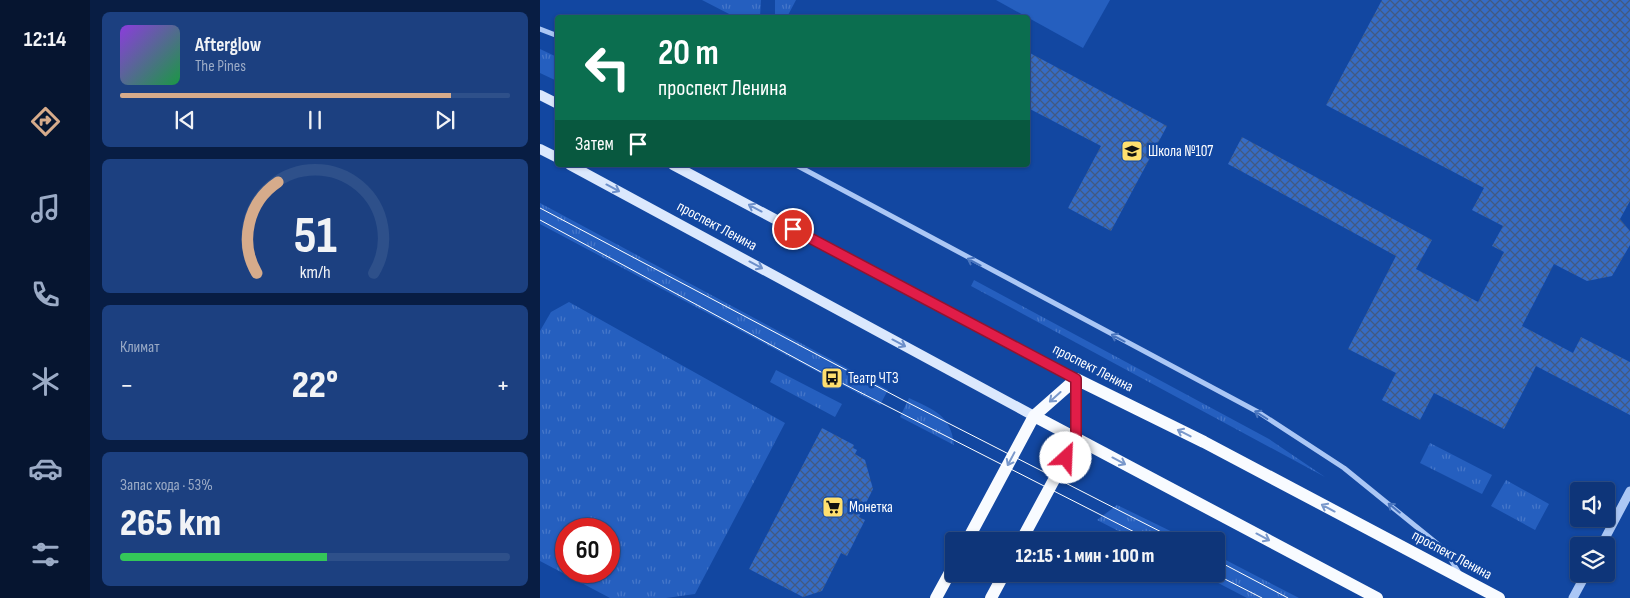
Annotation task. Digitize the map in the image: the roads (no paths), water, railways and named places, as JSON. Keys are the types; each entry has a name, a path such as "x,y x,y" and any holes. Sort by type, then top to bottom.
{"main road":[{"path":"540,95 555,102"},
{"path":"540,149 555,156"},
{"name":"проспект Ленина","path":"574,167 1076,439 1378,598"},
{"name":"проспект Ленина","path":"677,167 1076,379 1204,442 1499,598"},
{"path":"972,532 1034,416 1076,379"},
{"path":"1026,532 1076,439 1076,379"},
{"path":"936,598 945,582"},
{"path":"991,598 1000,582"}],"street":[{"path":"540,29 555,35"},
{"path":"800,167 1258,412 1344,468 1423,532 1445,550 1464,580"},
{"path":"1606,537 1630,492"},
{"path":"1573,598 1582,582"}],"tram line":[{"path":"540,208 901,399 1161,532"},
{"path":"540,220 832,378 1134,532"},
{"path":"1225,565 1288,598"},
{"path":"1225,579 1262,598"}],"place":[{"name":"Школа №107","path":"1132,151"},
{"name":"Театр ЧТЗ","path":"832,378"},
{"name":"Монетка","path":"833,507"}]}
